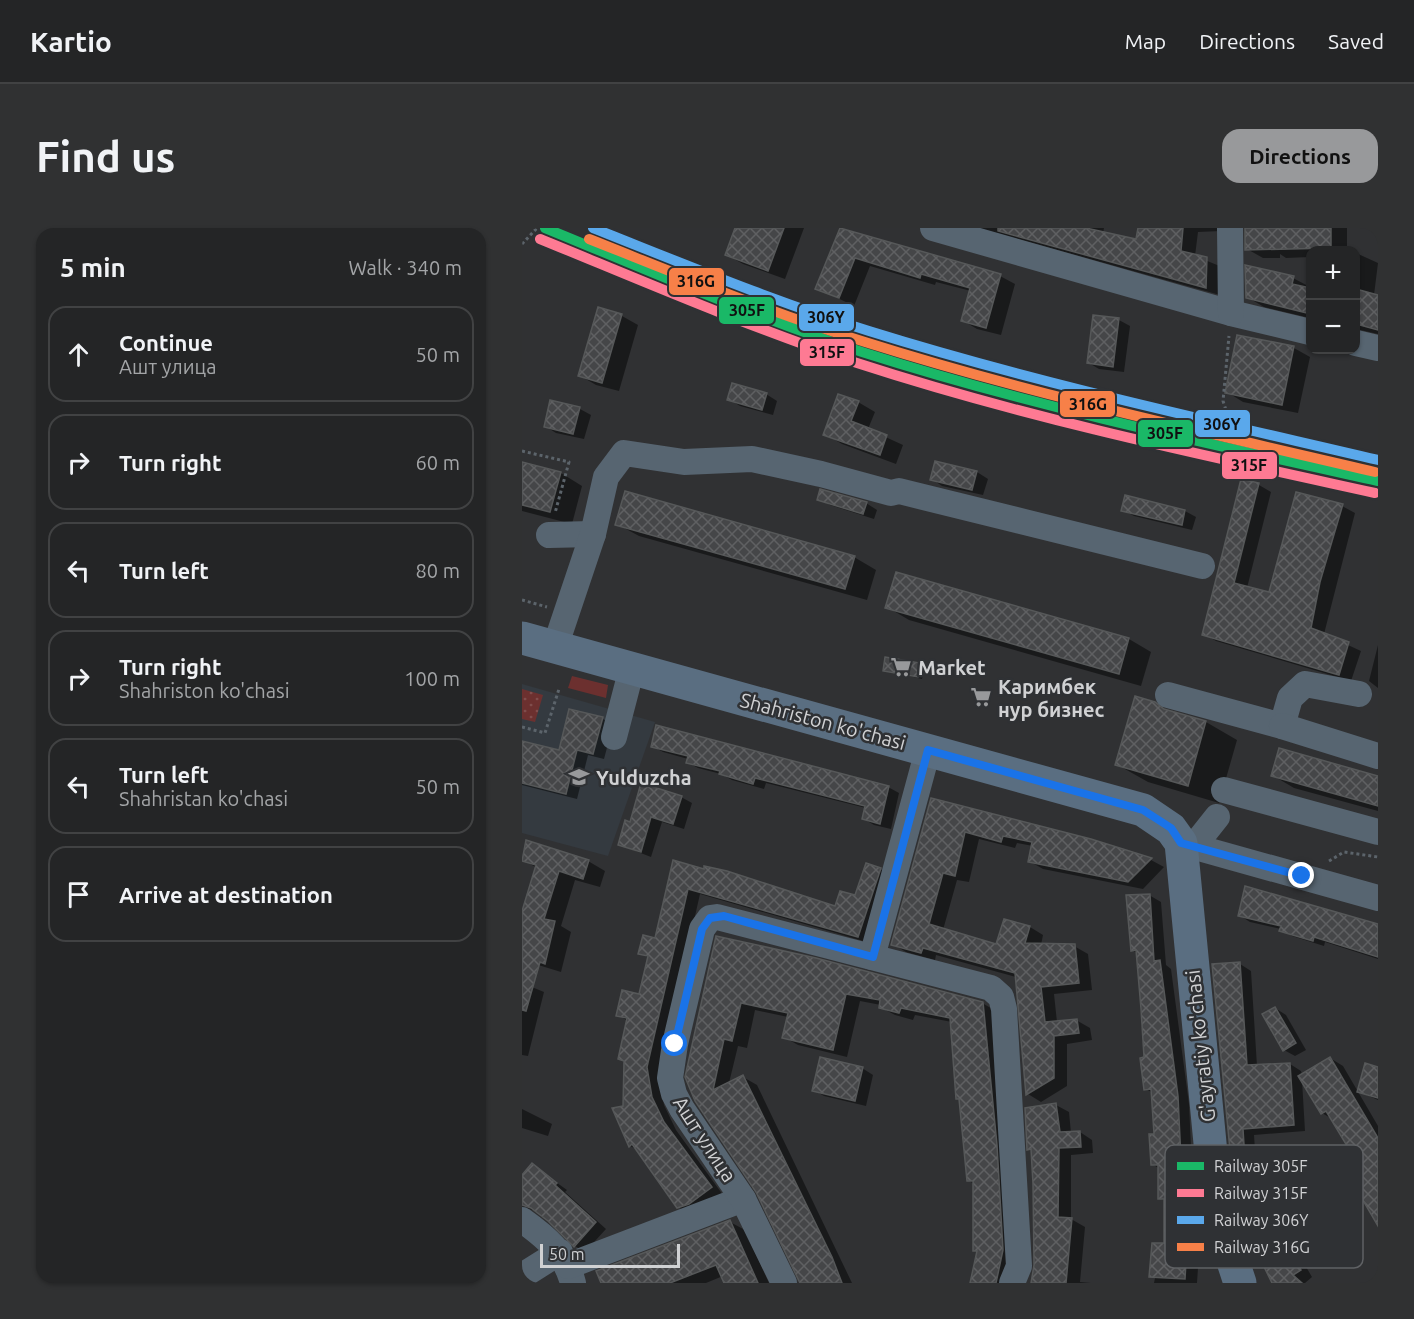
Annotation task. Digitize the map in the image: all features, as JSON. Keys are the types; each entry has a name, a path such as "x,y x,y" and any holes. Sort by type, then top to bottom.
{"main road":[{"name":"Shahriston ko'chasi","path":"522,638 1143,810 1171,828 1188,844"},
{"name":"G'ayratiy ko'chasi","path":"1188,844 1211,1145"},
{"name":"G'ayratiy ko'chasi","path":"1235,1268 1240,1283"}],"street":[{"path":"933,228 1231,313 1306,331"},
{"path":"1230,228 1231,313"},
{"path":"1360,344 1378,348"},
{"path":"555,647 593,534 606,477 624,453 684,462 752,459 821,474 891,493 899,491 1202,566"},
{"path":"549,534 593,534"},
{"path":"614,737 632,668"},
{"path":"1282,726 1290,698 1305,684 1359,694"},
{"path":"1168,695 1282,726 1378,756"},
{"path":"928,750 873,957 991,988 1001,997 1018,1266 1011,1283"},
{"path":"1224,790 1378,832"},
{"path":"1188,844 1216,817"},
{"path":"1188,844 1378,898"},
{"name":"Ашт улица","path":"784,1283 743,1199 682,1109 674,1094 670,1078 675,1044 702,929 710,918 724,916 873,957"},
{"path":"522,1276 567,1267 743,1199"},
{"path":"522,1220 567,1267"}],"path":[{"path":"522,244 537,228"},
{"path":"1225,468 1231,425 1223,401 1231,313"},
{"path":"522,451 569,462 549,534"},
{"path":"522,727 545,733 559,689"},
{"path":"1302,876 1344,852 1378,857"}],"shaded area":[{"path":"572,676 608,685 606,698 568,688"},
{"name":"Yulduzcha","path":"522,684 655,722 608,856 522,833"},
{"path":"522,689 543,695 535,722 522,719"}],"building":[{"path":"735,228 784,228 768,271 725,255"},
{"path":"840,228 1001,274 986,328 961,321 970,288 921,274 920,278 855,258 839,298 815,289"},
{"path":"998,228 1086,228 1136,239 1138,228 1183,228 1181,251 1207,257 1206,288 998,231"},
{"path":"1245,228 1331,228 1331,246 1245,250"},
{"path":"1245,265 1294,276 1292,284 1306,287 1306,313 1246,298"},
{"path":"1360,290 1378,295 1378,330 1360,325"},
{"path":"598,307 622,314 602,383 578,376"},
{"path":"1093,315 1119,318 1113,367 1087,363"},
{"path":"1237,335 1294,346 1282,405 1225,393"},
{"path":"732,383 767,393 762,410 727,400"},
{"path":"838,394 859,401 851,421 887,435 880,455 823,435"},
{"path":"550,400 580,407 573,434 544,427"},
{"path":"935,461 977,471 972,490 930,480"},
{"path":"522,462 561,472 550,512 522,505"},
{"path":"1241,479 1259,483 1234,583 1269,592 1296,492 1343,504 1320,582 1311,628 1349,642 1339,675 1202,635"},
{"path":"820,489 867,502 863,514 817,500"},
{"path":"625,491 855,556 845,589 615,525"},
{"path":"1125,495 1185,510 1182,525 1121,511"},
{"path":"896,572 1129,638 1119,674 885,608"},
{"path":"885,657 920,663 918,677 883,671"},
{"path":"1135,696 1155,702 1164,709 1206,721 1188,786 1115,765"},
{"path":"569,709 603,717 593,754 577,750 566,794 522,783 522,741 559,750"},
{"path":"656,725 889,786 880,824 862,819 865,806 755,778 753,784 719,774 720,771 686,763 688,756 651,747"},
{"path":"1279,748 1378,776 1378,806 1271,776"},
{"path":"641,783 682,796 673,824 651,817 641,852 618,845 625,820 630,822"},
{"path":"931,798 1091,839 1152,858 1128,882 1028,862 1032,842 1003,836 1001,842 965,832 955,876 943,873 929,924 996,944 1004,919 1030,926 1025,943 1075,944 1079,983 1041,987 1045,1022 1077,1019 1079,1033 1054,1036 1054,1078 1026,1095 1015,973 923,948 921,953 891,945"},
{"path":"526,840 589,860 583,879 559,871 544,919 555,921 545,964 540,962 526,1011 522,1010 522,911 536,865 522,861"},
{"path":"673,860 704,869 704,866 727,871 835,906 840,891 855,895 866,863 881,868 858,937 688,889 647,1067 652,1097 664,1122 712,1187 689,1204 677,1208 632,1144 629,1147 612,1108 623,1106 624,1061 618,1059 627,1018 616,1016 622,990 639,994 648,956 638,954 643,935 655,938"},
{"path":"1245,886 1378,924 1378,957 1314,937 1313,941 1279,931 1281,926 1238,916"},
{"path":"1150,894 1154,961 1160,960 1178,1096 1180,1145 1165,1145 1165,1268 1186,1268 1185,1279 1149,1277 1152,1243 1164,1243 1164,1199 1158,1199 1158,1165 1151,1165 1149,1134 1154,1134 1151,1089 1144,1090 1140,1058 1144,1057 1136,950 1131,951 1126,895"},
{"path":"716,936 816,958 983,1002 997,1145 1003,1250 996,1283 970,1283 977,1251 973,1251 973,1181 967,1181 959,1099 956,1099 950,1018 901,1008 899,1013 879,1008 880,1000 846,994 833,1050 782,1038 788,1013 741,1003 732,1041 724,1039 713,1090 743,1075 832,1257 842,1283 800,1283 756,1192 695,1101 685,1077"},
{"path":"1240,962 1247,1065 1290,1063 1294,1125 1243,1129 1244,1145 1229,1145 1212,964"},
{"path":"1275,1007 1296,1043 1283,1051 1262,1014"},
{"path":"820,1057 863,1067 855,1101 812,1091"},
{"path":"1330,1057 1378,1138 1378,1226 1363,1200 1363,1145 1347,1145 1326,1111 1321,1114 1298,1076"},
{"path":"1365,1063 1378,1067 1378,1098 1357,1092"},
{"path":"1056,1103 1060,1132 1080,1131 1081,1147 1059,1148 1058,1217 1072,1218 1066,1283 1031,1283 1034,1265 1033,1184 1031,1149 1027,1150 1025,1108"},
{"path":"532,1163 557,1183 555,1185 596,1222 574,1247 548,1221 531,1208 522,1205 522,1175"},
{"path":"730,1220 758,1283 724,1283 716,1265 670,1283 601,1283 596,1271"},
{"path":"1265,1268 1300,1268 1301,1270 1293,1275 1302,1283 1272,1283"}],"rail line":[{"name":"305F","path":"545,228 702,293 862,352 1054,407 1378,481"},
{"name":"306Y","path":"593,228 799,308 932,350 1122,400 1378,460"},
{"name":"315F","path":"540,239 697,304 857,363 921,383 1114,434 1375,493"},
{"name":"316G","path":"589,239 795,319 928,361 1119,412 1375,472"}],"place":[{"name":"Market","path":"901,667"},
{"name":"Каримбек нур бизнес","path":"981,697"},
{"name":"Yulduzcha","path":"579,777"}],"route":[{"path":"675,1044 702,929 710,918 724,916 873,957 928,750 1143,810 1171,828 1181,843 1302,876"}]}
